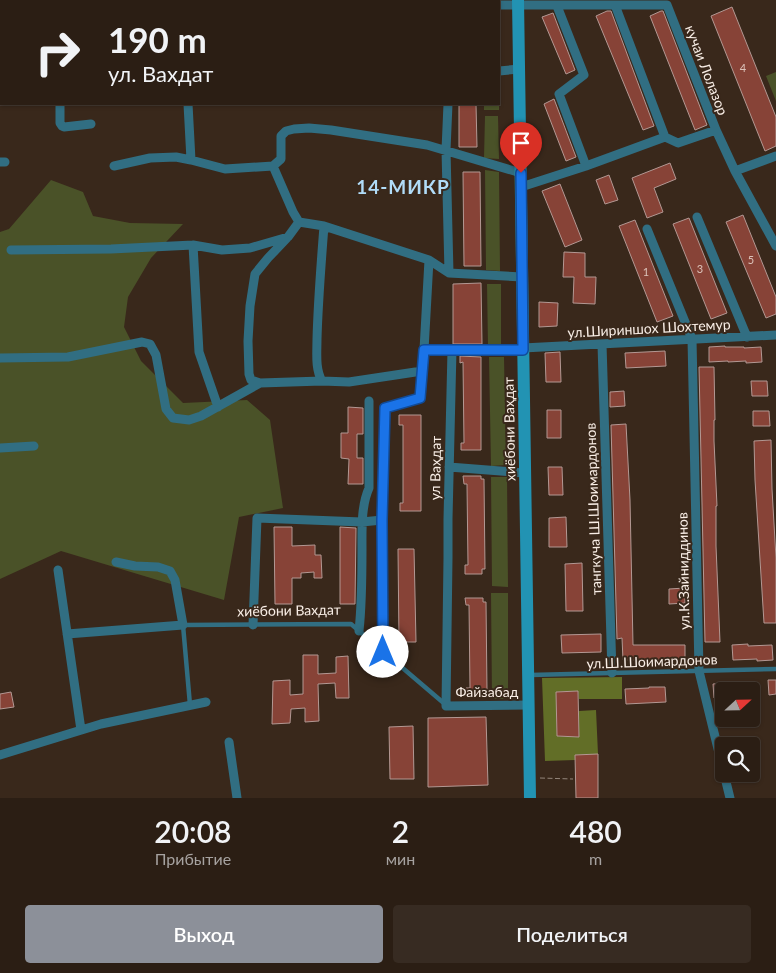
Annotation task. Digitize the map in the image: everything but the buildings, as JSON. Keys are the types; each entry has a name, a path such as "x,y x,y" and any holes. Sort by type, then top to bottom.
{"main road":[{"name":"хиёбони Ваҳдат","path":"518,3 530,798"}],"street":[{"name":"кучаи Лолазор","path":"500,6 518,3 560,6 667,5 716,130 735,171 776,246"},
{"path":"615,5 665,137"},
{"path":"560,6 584,75 559,94 588,165"},
{"path":"500,71 519,69"},
{"path":"60,105 60,123 62,126 91,124"},
{"path":"188,105 191,160"},
{"path":"448,105 446,150 449,273"},
{"path":"114,166 150,158 176,157 225,169 273,166 281,159 281,136 286,131 309,128 427,145 521,173"},
{"name":"кучаи Лолазор","path":"521,187 665,137 678,143 716,130"},
{"path":"735,171 776,156"},
{"path":"273,166 299,222 324,226 429,260 449,273 522,277"},
{"path":"697,217 747,337"},
{"path":"299,222 255,274 250,306 248,340 248,366 251,380 260,383 349,382 422,371"},
{"path":"322,381 318,375 317,362 324,226"},
{"path":"647,229 692,339"},
{"path":"11,250 111,249 193,245 222,250 250,248 288,237"},
{"path":"193,245 199,352 218,407"},
{"path":"383,652 382,520 385,408 420,398 429,260"},
{"name":"ул.Шириншох Шохтемур","path":"452,350 523,349 776,335"},
{"name":"ул.К.Зайниддинов","path":"692,339 699,671 730,798"},
{"path":"0,358 68,357 142,342 150,344 156,355 166,409 173,418 189,420 201,416 260,383"},
{"name":"тангкуча Ш.Шоимардонов","path":"602,344 612,673"},
{"path":"424,350 452,350"},
{"name":"ул Ваҳдат","path":"446,706 452,350"},
{"path":"359,631 362,607 362,522 366,493 369,488 369,401"},
{"path":"0,448 34,446"},
{"path":"449,467 525,472"},
{"path":"253,624 257,518 362,522 382,520"},
{"path":"67,634 183,625 175,580 170,571 158,567 134,566 116,562"},
{"path":"58,570 81,730"},
{"path":"0,755 101,724 206,702"},
{"name":"Файзабад","path":"446,706 528,705"},
{"path":"229,742 237,798"}],"lane":[{"name":"хиёбони Вахдат","path":"183,625 351,624 446,706"},
{"path":"183,625 190,705"},
{"name":"ул.Ш.Шоимардонов","path":"528,675 776,669"}],"path":[{"path":"529,778 572,779"}],"green space":[{"path":"776,72 776,101 766,76"},
{"path":"484,105 499,105 499,110 484,110"},
{"path":"485,116 498,116 499,159 484,158"},
{"path":"485,170 499,172 500,271 486,270"},
{"path":"51,180 83,192 93,216 130,223 183,224 151,258 128,297 124,327 141,361 183,403 247,400 270,420 283,508 239,517 224,600 61,551 0,579 0,232 9,229"},
{"path":"487,284 501,284 501,347 488,346"},
{"path":"489,357 504,357 506,465 491,466"},
{"path":"491,477 507,477 508,587 492,586"},
{"path":"491,593 508,593 508,699 492,699"},
{"path":"622,677 622,699 579,699 578,691 556,692 557,736 579,737 579,711 596,710 598,754 575,760 545,761 542,678"}],"district":[{"name":"14-МИКР","path":"403,186"}],"route":[{"path":"383,652 382,520 385,408 420,398 424,350 523,350 521,173"}]}
